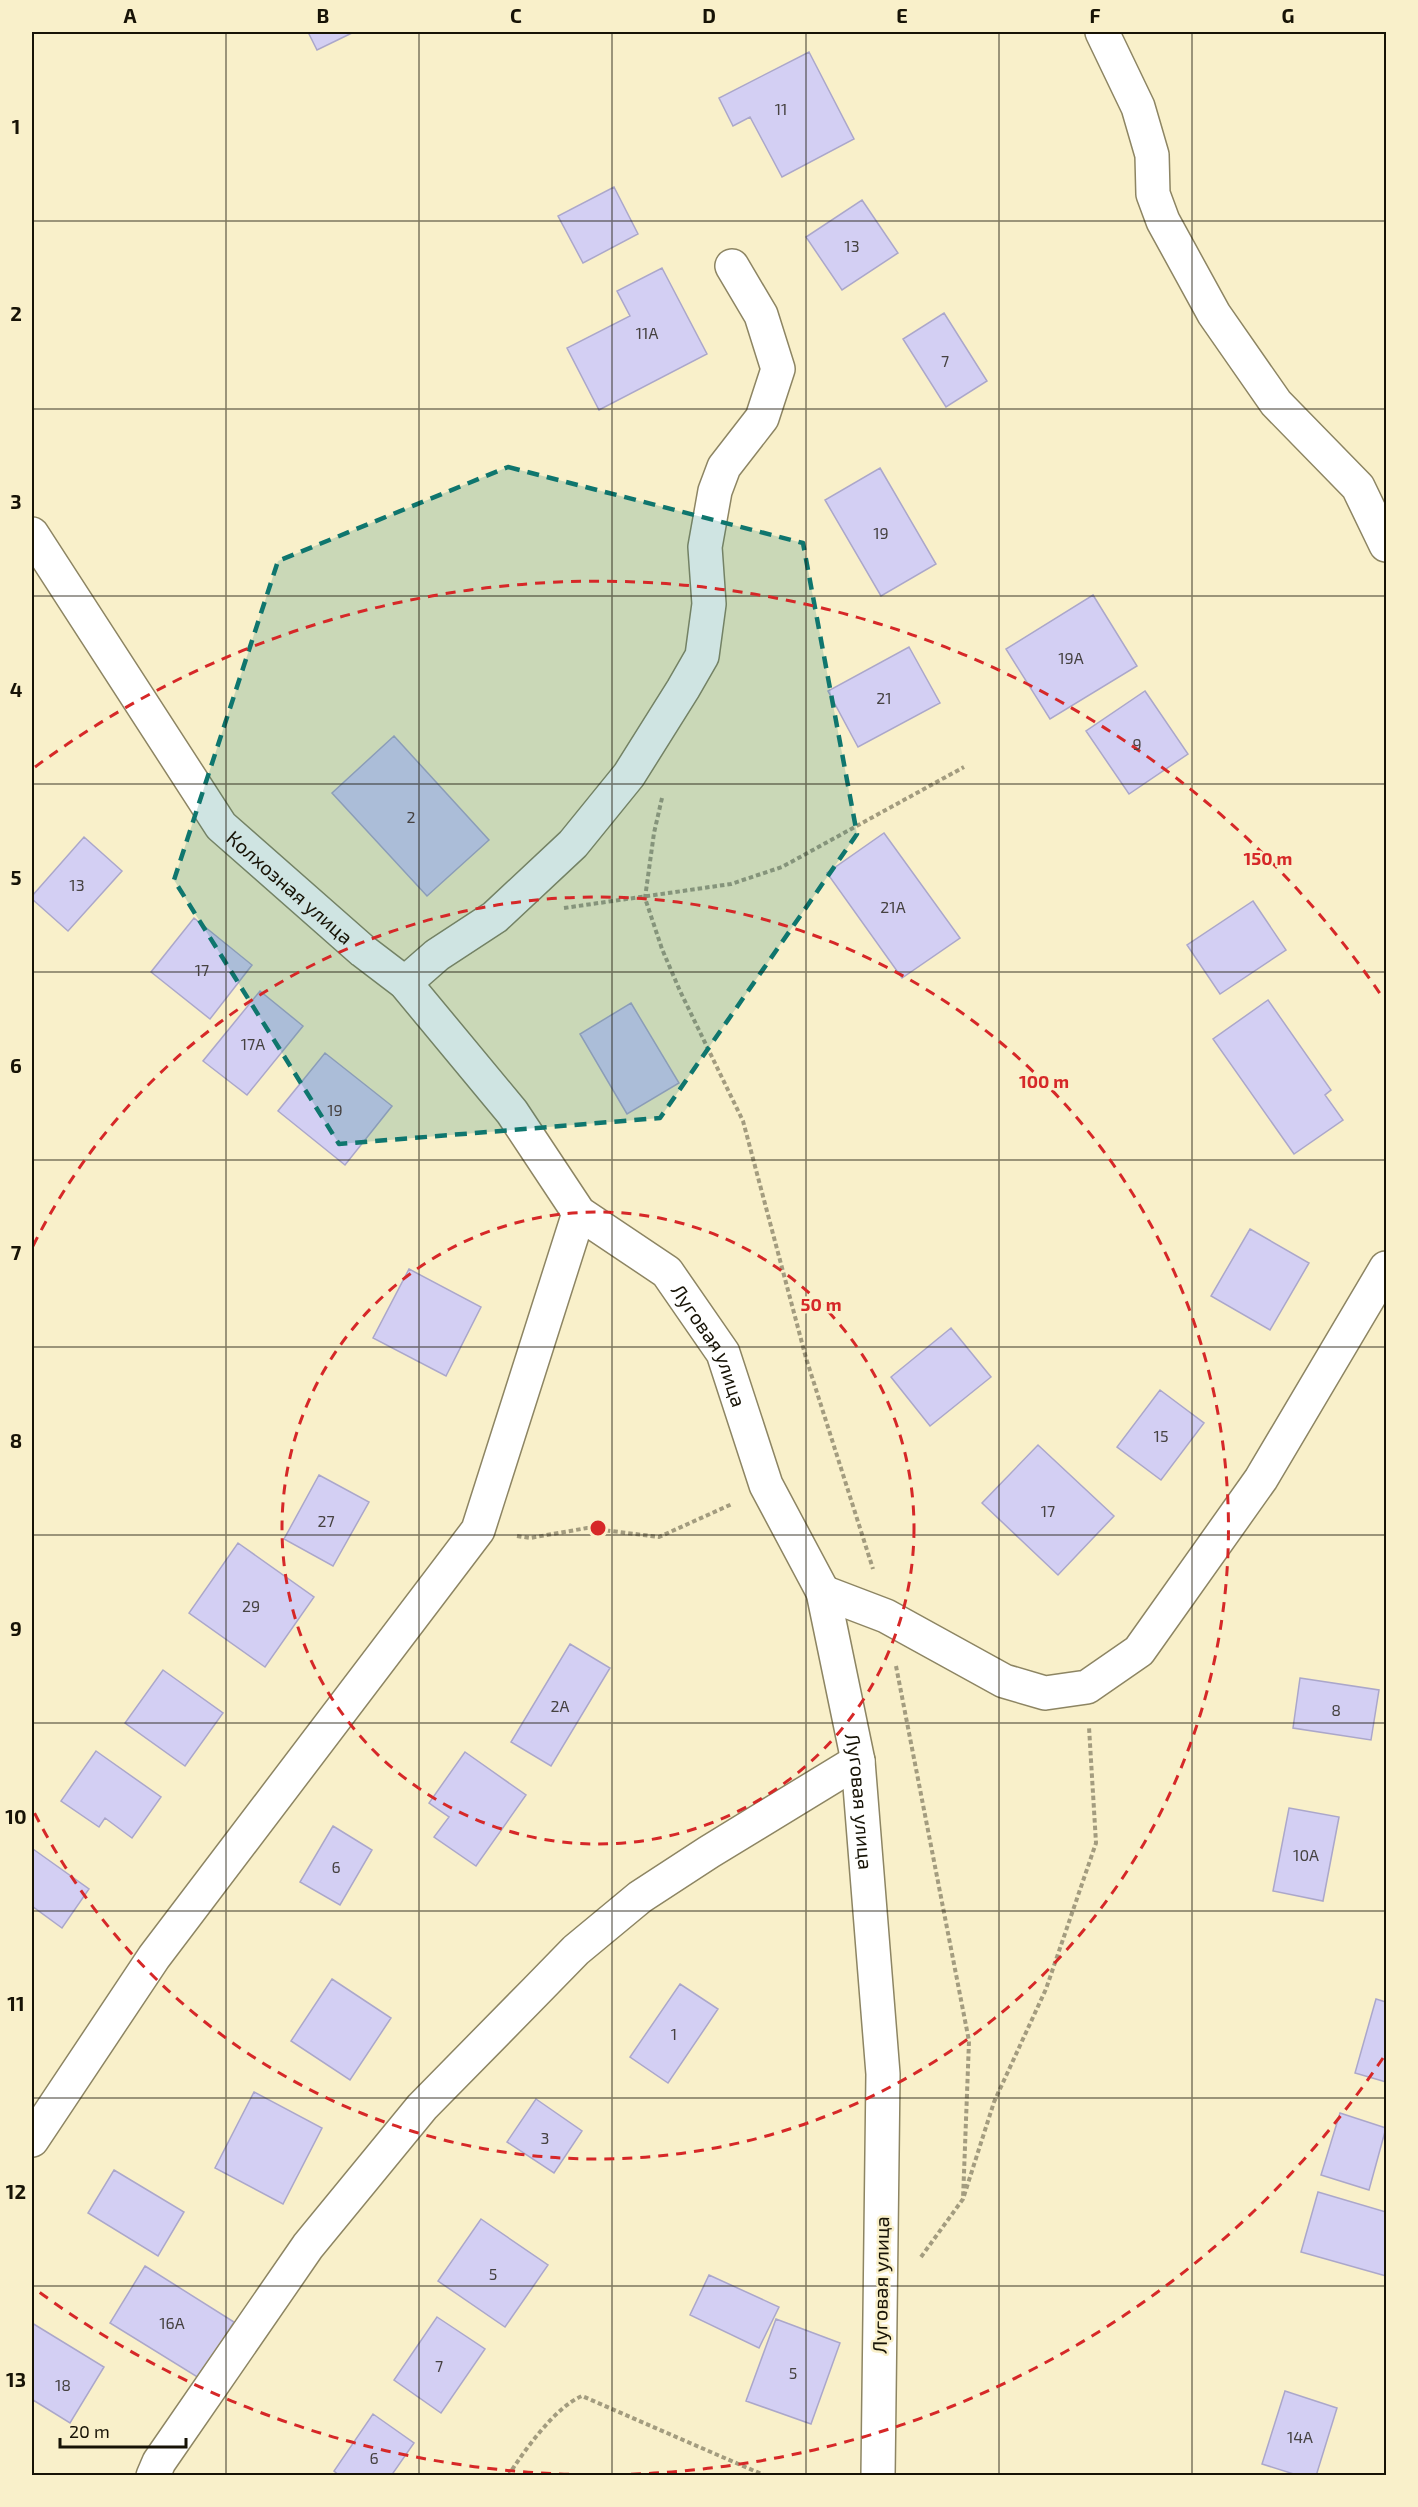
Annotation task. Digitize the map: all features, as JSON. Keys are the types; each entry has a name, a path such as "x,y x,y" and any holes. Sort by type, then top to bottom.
{"street":[{"path":"1102,32 1138,107 1152,155 1153,194 1168,231 1214,314 1276,404 1358,487 1386,545"},
{"path":"405,983 437,955 495,917 573,844 629,775 684,689 702,656 709,604 705,547 715,492 724,467 762,418 778,369 761,315 732,266"},
{"name":"Колхозная улица","path":"32,534 221,826 363,951 405,983 512,1112 579,1213"},
{"path":"32,2140 154,1957 478,1530 579,1213"},
{"name":"Луговая улица","path":"579,1213 667,1272 723,1353 766,1485 823,1592 858,1761 883,2074 878,2475"},
{"path":"823,1592 886,1616 1004,1681 1045,1693 1087,1687 1138,1651 1261,1479 1386,1268"},
{"path":"153,2475 159,2462 308,2246 422,2107 536,1990 576,1950 640,1897 858,1761"}],"path":[{"path":"561,908 645,898 731,884 782,867 964,766"},
{"path":"665,786 654,833 645,898 662,949 680,991 743,1121 806,1358 863,1534 886,1616 969,2041 963,2199 994,2102 1046,1989 1096,1843 1087,1687"},
{"path":"478,1530 530,1538 587,1527 659,1537 722,1510 766,1485"},
{"path":"508,2475 569,2401 582,2396 766,2475"}],"highlighted area":[{"path":"508,467 803,543 857,834 660,1118 339,1144 174,880 278,561"}],"building":[{"path":"308,32 354,32 317,50"},
{"path":"809,52 854,139 782,177 750,117 733,126 719,98"},
{"path":"614,187 638,234 583,263 558,216"},
{"path":"862,200 898,253 842,290 806,237"},
{"path":"662,268 707,354 599,410 567,348 630,316 617,291"},
{"path":"944,313 987,381 946,407 903,339"},
{"path":"880,468 936,564 881,596 825,500"},
{"path":"1093,595 1137,666 1050,719 1006,649"},
{"path":"909,647 940,703 858,747 828,691"},
{"path":"1145,691 1188,754 1129,794 1086,731"},
{"path":"394,736 489,840 427,896 332,793"},
{"path":"884,833 960,938 902,978 827,873"},
{"path":"84,837 122,871 68,931 32,899 32,896"},
{"path":"1253,901 1286,950 1220,994 1187,945"},
{"path":"194,918 252,965 210,1019 151,972"},
{"path":"260,991 303,1026 247,1095 203,1061"},
{"path":"1268,1000 1331,1090 1325,1095 1343,1120 1294,1154 1213,1039"},
{"path":"631,1003 679,1083 627,1114 580,1034"},
{"path":"325,1053 392,1106 345,1165 278,1111"},
{"path":"1250,1229 1309,1263 1270,1330 1211,1296"},
{"path":"409,1269 481,1307 446,1376 373,1338"},
{"path":"951,1328 991,1377 930,1426 891,1377"},
{"path":"1160,1390 1204,1423 1161,1480 1117,1447"},
{"path":"1038,1445 1114,1516 1058,1575 982,1503"},
{"path":"319,1475 369,1502 333,1566 284,1539"},
{"path":"238,1543 314,1597 265,1667 189,1613"},
{"path":"570,1644 610,1668 551,1766 511,1742"},
{"path":"163,1670 223,1713 185,1766 125,1723"},
{"path":"1300,1678 1379,1690 1371,1740 1293,1728"},
{"path":"96,1751 161,1797 132,1838 105,1818 99,1827 61,1801"},
{"path":"465,1752 526,1795 476,1866 434,1837 449,1817 429,1803"},
{"path":"1289,1808 1339,1817 1323,1901 1273,1891"},
{"path":"333,1826 372,1850 340,1905 300,1882"},
{"path":"33,1849 89,1889 62,1928 32,1906"},
{"path":"332,1979 391,2018 350,2080 291,2041"},
{"path":"680,1984 718,2009 668,2083 630,2057"},
{"path":"1376,1999 1386,2002 1386,2082 1355,2073"},
{"path":"254,2092 322,2128 283,2204 215,2168"},
{"path":"536,2099 582,2131 554,2173 507,2142"},
{"path":"1340,2113 1386,2128 1369,2190 1321,2175"},
{"path":"114,2170 184,2212 158,2256 88,2213"},
{"path":"1318,2192 1386,2212 1386,2276 1301,2252"},
{"path":"481,2219 548,2265 505,2327 438,2281"},
{"path":"145,2266 234,2322 199,2378 110,2323"},
{"path":"709,2275 779,2307 759,2348 690,2315"},
{"path":"437,2317 485,2349 441,2413 394,2380"},
{"path":"776,2319 840,2343 811,2424 746,2401"},
{"path":"32,2323 104,2367 70,2423 33,2400 32,2403"},
{"path":"1285,2391 1337,2408 1316,2476 1300,2476 1262,2464"},
{"path":"373,2414 414,2443 391,2476 340,2476 334,2471"}]}
